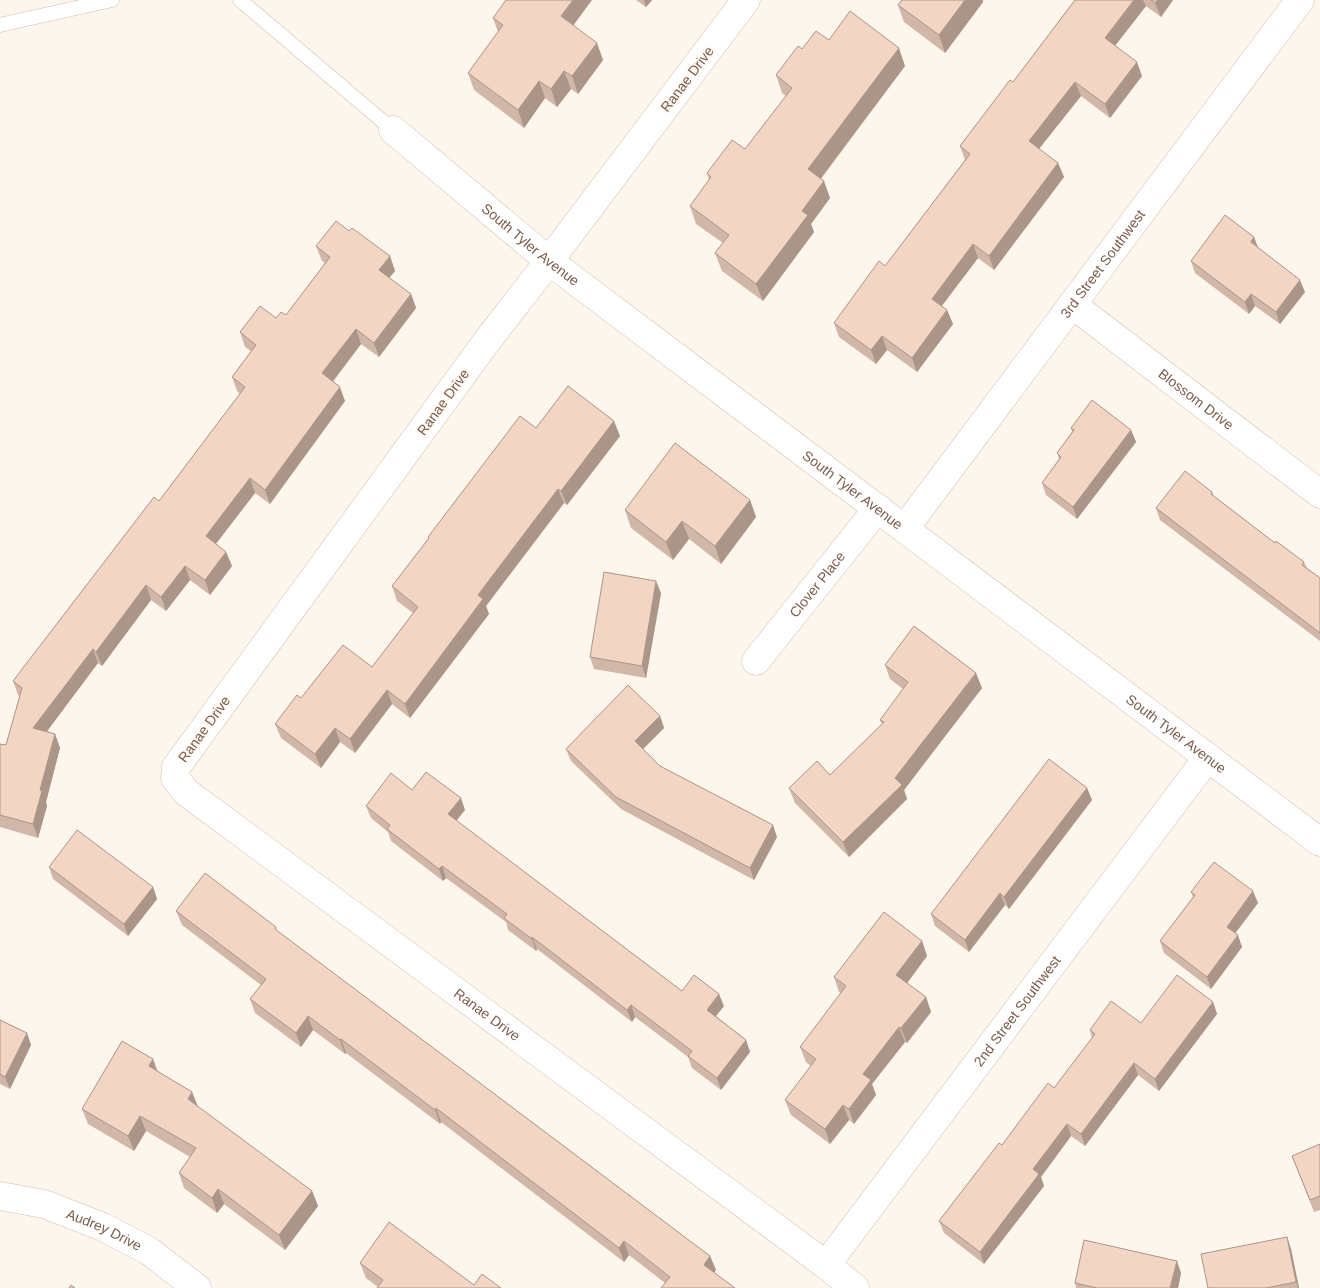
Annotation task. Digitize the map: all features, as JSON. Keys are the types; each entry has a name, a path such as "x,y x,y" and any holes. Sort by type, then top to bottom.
{"street":[{"name":"Ranae Drive","path":"746,0 488,341 176,767 175,778 186,792 855,1288"},
{"name":"3rd Street Southwest","path":"905,528 1300,0"},
{"name":"South Tyler Avenue","path":"393,130 550,260 1320,842"},
{"name":"Blossom Drive","path":"1073,305 1320,494"},
{"name":"Clover Place","path":"756,661 878,508"},
{"name":"2nd Street Southwest","path":"826,1265 1208,757"},
{"name":"Audrey Drive","path":"0,1196 44,1204 103,1227 148,1251 196,1288"}],"lane":[{"path":"0,25 112,0"},
{"path":"240,0 393,130"}],"building":[{"path":"506,0 573,0 561,16 597,43 572,76 564,71 551,89 539,81 518,110 468,73 503,25 493,18"},
{"path":"902,0 965,0 939,35 898,5"},
{"path":"1075,0 1134,0 1105,38 1137,62 1105,104 1075,82 1029,141 1058,163 989,256 973,244 932,299 947,310 912,358 882,336 871,350 834,323 879,261 885,266 970,154 960,146 1010,80 1013,82"},
{"path":"850,11 899,48 808,169 824,181 802,211 808,215 756,284 715,253 729,235 690,206 711,177 707,173 732,140 745,149 792,88 776,75 798,46 802,49 816,31 829,40"},
{"path":"1225,215 1254,237 1251,242 1300,280 1276,312 1251,294 1245,302 1191,261"},
{"path":"336,221 349,231 352,228 390,256 379,270 411,294 374,343 356,329 322,373 340,387 265,490 250,478 206,536 226,552 205,580 185,566 161,597 146,585 96,652 93,649 33,728 55,734 33,824 0,815 0,744 6,745 22,688 13,681 154,497 159,501 245,387 232,377 256,345 240,332 260,306 276,318 281,312 286,315 330,257 316,246"},
{"path":"568,386 614,421 561,491 558,489 478,595 483,599 405,704 387,690 350,739 335,728 315,754 275,724 297,695 301,698 343,645 372,667 418,607 392,586 520,416 536,428"},
{"path":"1092,400 1131,430 1073,507 1042,483 1061,457 1057,453 1074,430 1071,428"},
{"path":"675,443 750,500 715,546 682,521 666,542 625,510"},
{"path":"1185,471 1212,492 1211,494 1275,543 1276,541 1304,562 1302,565 1320,578 1320,633 1156,508"},
{"path":"604,572 656,581 642,666 590,657"},
{"path":"914,626 976,673 895,778 902,785 843,842 789,788 817,761 830,775 884,722 880,720 908,682 885,665"},
{"path":"628,685 660,716 635,741 660,766 773,825 750,868 616,797 566,749"},
{"path":"1049,759 1087,788 1004,897 1000,893 965,940 931,914"},
{"path":"426,772 461,798 448,814 682,991 694,975 719,994 707,1010 746,1040 717,1078 688,1056 692,1051 631,1005 627,1010 532,937 532,939 504,918 507,914 442,866 439,869 387,829 390,825 366,806 391,773 412,790"},
{"path":"77,830 153,887 124,924 49,867"},
{"path":"1214,862 1253,891 1227,927 1238,935 1207,977 1160,941 1195,895 1191,892"},
{"path":"205,873 276,927 275,929 710,1256 704,1265 735,1288 661,1288 670,1277 624,1241 619,1248 436,1108 435,1110 341,1039 308,1016 296,1033 250,999 266,979 176,911"},
{"path":"884,912 922,941 896,975 926,997 901,1028 899,1027 863,1074 871,1080 849,1109 843,1105 825,1129 785,1100 816,1059 800,1047 846,986 834,977"},
{"path":"1177,975 1213,1002 1155,1079 1134,1063 1081,1134 1067,1124 1033,1169 1039,1174 980,1252 939,1221 999,1143 1002,1145 1048,1083 1054,1088 1095,1034 1090,1030 1111,1001 1141,1023"},
{"path":"0,1020 27,1033 5,1077 0,1074"},
{"path":"122,1041 153,1059 149,1066 192,1092 188,1099 312,1191 279,1235 218,1189 212,1198 179,1173 196,1148 140,1116 128,1136 82,1109"},
{"path":"1320,1144 1320,1196 1310,1200 1292,1156"},
{"path":"389,1222 474,1285 482,1274 501,1288 377,1288 383,1280 360,1263"},
{"path":"1287,1237 1296,1282 1266,1288 1208,1288 1201,1254"},
{"path":"1084,1240 1177,1261 1170,1288 1097,1288 1075,1283"}]}
